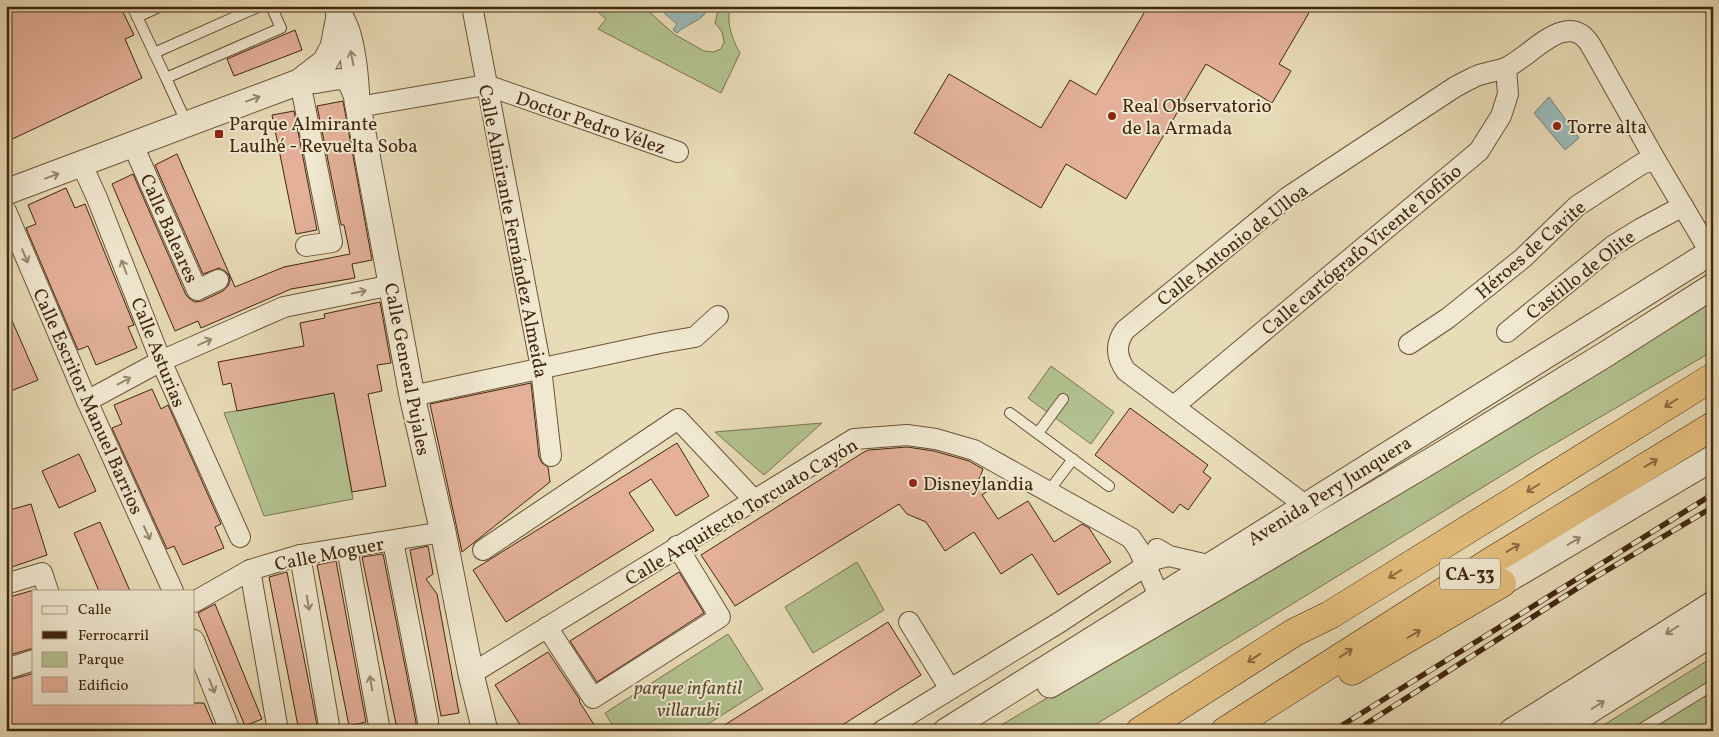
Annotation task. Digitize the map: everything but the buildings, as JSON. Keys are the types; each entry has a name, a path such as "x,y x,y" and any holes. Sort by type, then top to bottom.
{"highway":[{"name":"CA-33","path":"1140,731 1295,632 1330,615 1713,377"},
{"name":"CA-33","path":"1228,729 1490,562 1713,426"},
{"path":"1228,729 1278,714 1502,583"}],"street":[{"name":"Calle Almirante Fernández Almeida","path":"472,6 541,368 551,456"},
{"path":"6,192 299,82 325,62 333,47 338,11"},
{"name":"Calle General Pujales","path":"338,11 347,31 356,75 357,104 412,396 443,532 471,674 485,731"},
{"name":"Calle Antonio de Ulloa","path":"1305,505 1126,371 1117,355 1117,346 1125,330 1288,197 1455,87 1477,76 1506,68 1560,32 1574,31 1586,38 1656,161"},
{"name":"Calle cartógrafo Vicente Tofiño","path":"1174,406 1479,151 1501,116 1508,94 1506,68"},
{"path":"299,82 316,83 339,79 348,82 357,104"},
{"path":"299,82 304,97 332,242 306,246"},
{"name":"Doctor Pedro Vélez","path":"357,104 486,84 678,152"},
{"name":"Calle Baleares","path":"133,145 197,290 218,280"},
{"path":"1656,161 1712,252"},
{"name":"Héroes de Cavite","path":"1409,344 1448,318 1523,258 1577,206 1643,163 1656,161"},
{"name":"Calle Asturias","path":"82,165 97,198 161,361 240,537"},
{"name":"Castillo de Olite","path":"1507,332 1614,245 1683,206"},
{"name":"Calle Escritor Manuel Barrios","path":"6,211 87,401 173,590"},
{"name":"Avenida Pery Junquera","path":"946,731 1208,565 1712,252"},
{"path":"87,401 161,361 284,307 392,285"},
{"path":"962,731 981,726 1261,562 1606,354 1713,286"},
{"path":"412,396 660,342 695,337 718,316"},
{"path":"483,550 678,419 754,500"},
{"name":"Calle Arquitecto Torcuato Cayón","path":"471,674 854,439 907,435 936,439 974,450 1131,538 1138,537 1169,556 1208,565"},
{"path":"1502,583 1713,458"},
{"name":"Calle Moguer","path":"195,601 250,570 300,555 443,532"},
{"path":"1131,538 1139,550 1159,596"},
{"path":"394,541 428,721 427,731"},
{"path":"547,627 593,698 720,617 677,546"},
{"path":"347,548 380,731"},
{"path":"300,555 330,731"},
{"path":"882,731 1056,624 1156,559 1169,556"},
{"path":"250,570 278,731"},
{"path":"6,584 42,573 48,590"},
{"path":"1512,731 1713,604"},
{"path":"909,622 950,689"},
{"path":"1557,731 1713,633"},
{"path":"195,643 230,731"},
{"path":"6,669 32,661"}],"lane":[{"path":"132,6 187,124"},
{"path":"137,17 161,6"},
{"path":"154,53 260,6"},
{"path":"166,78 281,28 271,6"},
{"path":"1038,433 1063,399"},
{"path":"1010,413 1109,486"},
{"path":"1048,492 1073,459"},
{"path":"1638,731 1713,685"}],"green space":[{"path":"591,6 646,6 645,8 674,34 704,51 713,52 721,49 724,42 722,32 715,23 719,6 731,6 729,24 732,37 740,53 721,93 598,29 606,19"},
{"path":"1713,290 1713,351 1532,457 1085,731 991,731 1507,427"},
{"path":"1051,366 1114,412 1091,444 1028,398"},
{"path":"334,393 353,499 264,516 224,413"},
{"path":"822,423 764,475 715,432"},
{"path":"857,562 884,610 813,653 785,607"},
{"name":"parque infantil villarubi","path":"728,634 763,689 697,731 616,731 605,713"},
{"path":"1713,657 1713,731 1594,731"}],"water":[{"path":"656,6 709,6 700,19 677,33 673,30 677,24"},
{"name":"Torre alta","path":"1549,97 1579,138 1565,150 1534,113"}],"railway":[{"path":"1333,731 1713,494"},
{"path":"1355,731 1584,584 1713,507"}],"place":[{"name":"Real Observatorio de la Armada","path":"1112,116"},
{"name":"Torre alta","path":"1557,126"},
{"name":"Parque Almirante Laulhé - Revuelta Soba","path":"219,134"},
{"name":"Disneylandia","path":"913,483"}]}
